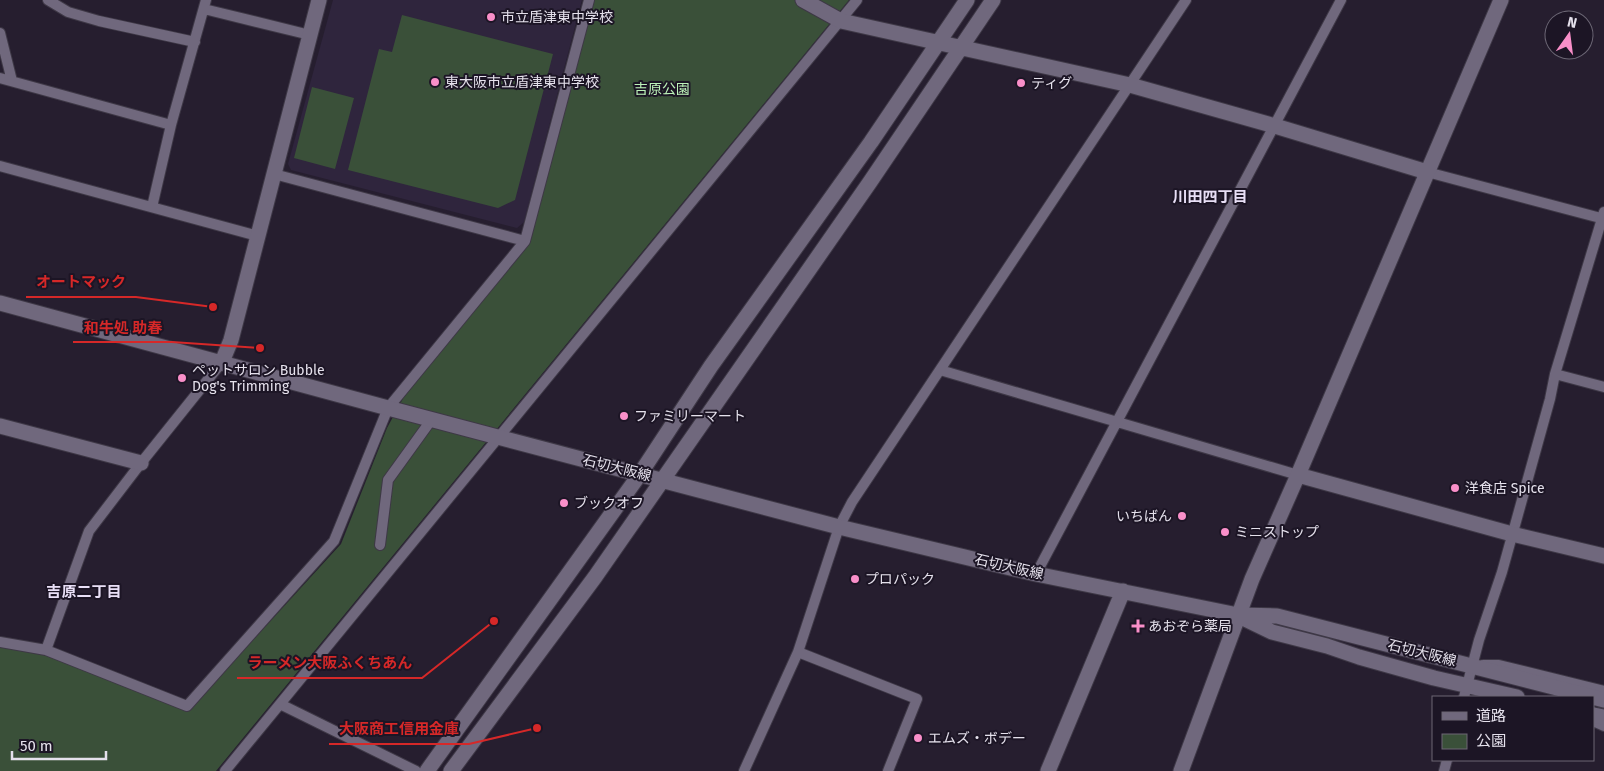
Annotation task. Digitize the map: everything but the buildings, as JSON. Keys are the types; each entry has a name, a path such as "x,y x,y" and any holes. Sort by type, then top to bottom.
{"street":[{"path":"48,0 68,12 99,21 195,42"},
{"path":"46,650 89,531 222,362 230,340 258,236 319,0"},
{"path":"0,642 46,650 187,706 334,541 388,408 525,241 590,0"},
{"path":"803,0 841,22 1130,86 1275,126 1427,172 1603,217 1555,374 1550,399 1466,691"},
{"path":"225,771 841,22 857,0"},
{"path":"427,771 640,474 711,366 870,142 967,0"},
{"path":"451,771 595,577 870,182 993,0"},
{"path":"744,771 798,652 839,527 852,502 1186,0"},
{"path":"1036,574 1342,0"},
{"path":"1181,771 1238,615 1267,544 1501,0"},
{"path":"152,208 171,125 205,4 310,35"},
{"path":"0,33 12,81"},
{"path":"0,78 171,125"},
{"path":"0,166 258,236"},
{"path":"274,174 525,241"},
{"name":"石切大阪線","path":"0,303 839,527 1036,574 1238,615 1276,616 1588,696"},
{"path":"940,370 1298,475 1512,534 1604,556"},
{"path":"1555,374 1604,387"},
{"path":"380,545 388,480 432,419"},
{"path":"0,426 141,463"},
{"path":"1048,771 1123,591"},
{"name":"石切大阪線","path":"1238,615 1272,632 1327,646 1466,691 1508,696"},
{"path":"798,652 916,699 888,771"},
{"path":"1472,666 1498,665 1604,691"},
{"path":"280,704 416,771"}],"shaded area":[{"name":"東大阪市立盾津東中学校","path":"333,0 582,0 524,222 517,228 291,170 288,164"}],"green space":[{"name":"吉原公園","path":"593,0 849,0 216,771 0,771 0,647 42,654 189,710 341,544 387,428 407,391 529,244"},
{"path":"402,15 553,54 515,200 498,208 348,170 379,49 392,52"},
{"path":"312,87 354,98 335,169 294,158"}],"place":[{"name":"市立盾津東中学校","path":"491,17"},
{"name":"東大阪市立盾津東中学校","path":"435,82"},
{"name":"ティグ","path":"1021,83"},
{"name":"オートマック","path":"213,307"},
{"name":"和牛処 助春","path":"260,348"},
{"name":"ペットサロン Bubble Dog's Trimming","path":"182,378"},
{"name":"ファミリーマート","path":"624,416"},
{"name":"洋食店 Spice","path":"1455,488"},
{"name":"ブックオフ","path":"564,503"},
{"name":"いちばん","path":"1182,516"},
{"name":"ミニストップ","path":"1225,532"},
{"name":"プロパック","path":"855,579"},
{"name":"ラーメン大阪ふくちあん","path":"494,621"},
{"name":"あおぞら薬局","path":"1138,626"},
{"name":"大阪商工信用金庫","path":"537,728"},
{"name":"エムズ・ボデー","path":"918,738"}],"district":[{"name":"川田四丁目","path":"1210,197"},
{"name":"吉原二丁目","path":"84,592"}]}
